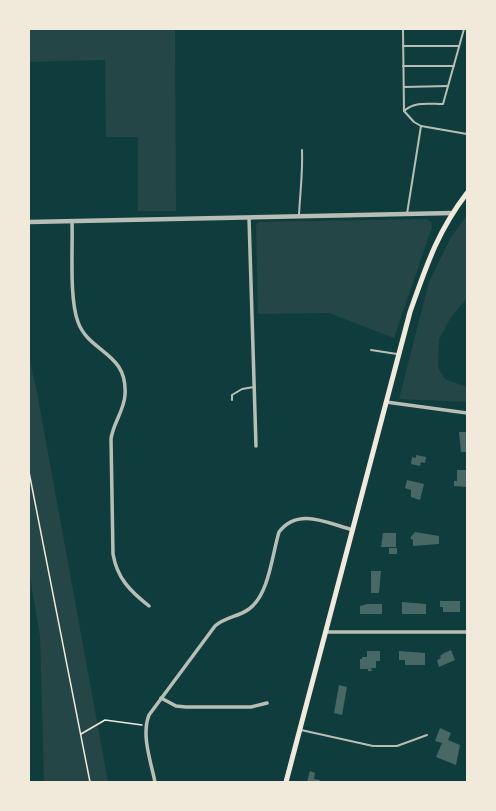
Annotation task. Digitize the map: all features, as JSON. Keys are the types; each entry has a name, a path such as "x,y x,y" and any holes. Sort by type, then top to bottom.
{"main road":[{"path":"286,782 410,312 433,248 452,213 467,192"}],"street":[{"path":"29,222 249,218 299,215 452,213"},
{"path":"249,218 256,446"},
{"path":"72,221 74,303 78,324 91,341 109,354 117,363 125,384 123,407 115,424 111,439 114,565 125,585 149,606"},
{"path":"386,402 467,413"},
{"path":"155,782 146,725 149,715 215,626 226,618 249,609 262,595 280,532 284,526 290,521 304,518 353,530"},
{"path":"326,632 467,632"},
{"path":"161,698 176,706 186,707 251,707 267,703"}],"lane":[{"path":"403,29 404,111 414,122 421,126 467,134"},
{"path":"404,111 410,105 443,104 464,29"},
{"path":"403,46 459,46"},
{"path":"403,66 454,66"},
{"path":"404,87 448,86"},
{"path":"407,214 421,126"},
{"path":"299,215 303,176 302,150"},
{"path":"371,350 399,354"},
{"path":"232,400 232,395 237,391 254,387"},
{"path":"300,730 373,746 397,746 428,735"}],"path":[{"path":"29,472 90,782"},
{"path":"81,734 105,720 146,725"}],"shaded area":[{"path":"29,29 175,29 176,211 138,211 138,137 106,137 105,60 29,62"},
{"path":"467,215 467,298 451,317 439,339 438,368 445,379 467,387 467,402 399,399 429,282 450,239"},
{"path":"426,219 431,222 432,227 394,338 329,313 258,314 256,224 259,222"},
{"path":"29,358 36,387 108,782 44,782 40,636 29,571"}],"building":[{"path":"459,432 467,432 467,452 461,452"},
{"path":"416,455 426,457 425,463 421,462 420,466 411,464 412,457 416,458"},
{"path":"457,470 467,470 467,487 454,486 454,481 457,481"},
{"path":"407,480 424,484 420,500 411,497 411,490 405,488"},
{"path":"415,532 439,536 439,544 413,546 413,540 410,538"},
{"path":"383,533 396,533 396,547 381,547"},
{"path":"389,548 397,548 397,554 389,554"},
{"path":"371,571 381,571 379,593 371,593"},
{"path":"440,601 460,601 460,612 443,612 443,607 440,607"},
{"path":"402,602 426,604 426,614 402,614"},
{"path":"367,604 382,604 382,614 360,614 360,606"},
{"path":"451,650 455,660 439,667 437,660 441,658 440,656 444,653"},
{"path":"367,651 380,651 380,661 376,661 376,668 371,668 372,671 368,671 368,669 360,669 360,659 362,659 362,657 367,657"},
{"path":"399,651 425,653 425,665 405,665 405,660 399,660"},
{"path":"339,685 347,687 342,715 334,713"},
{"path":"440,728 451,733 448,740 460,745 456,765 436,757 442,743 435,741"},
{"path":"310,771 315,773 314,779 320,780 319,782 307,782"}]}
